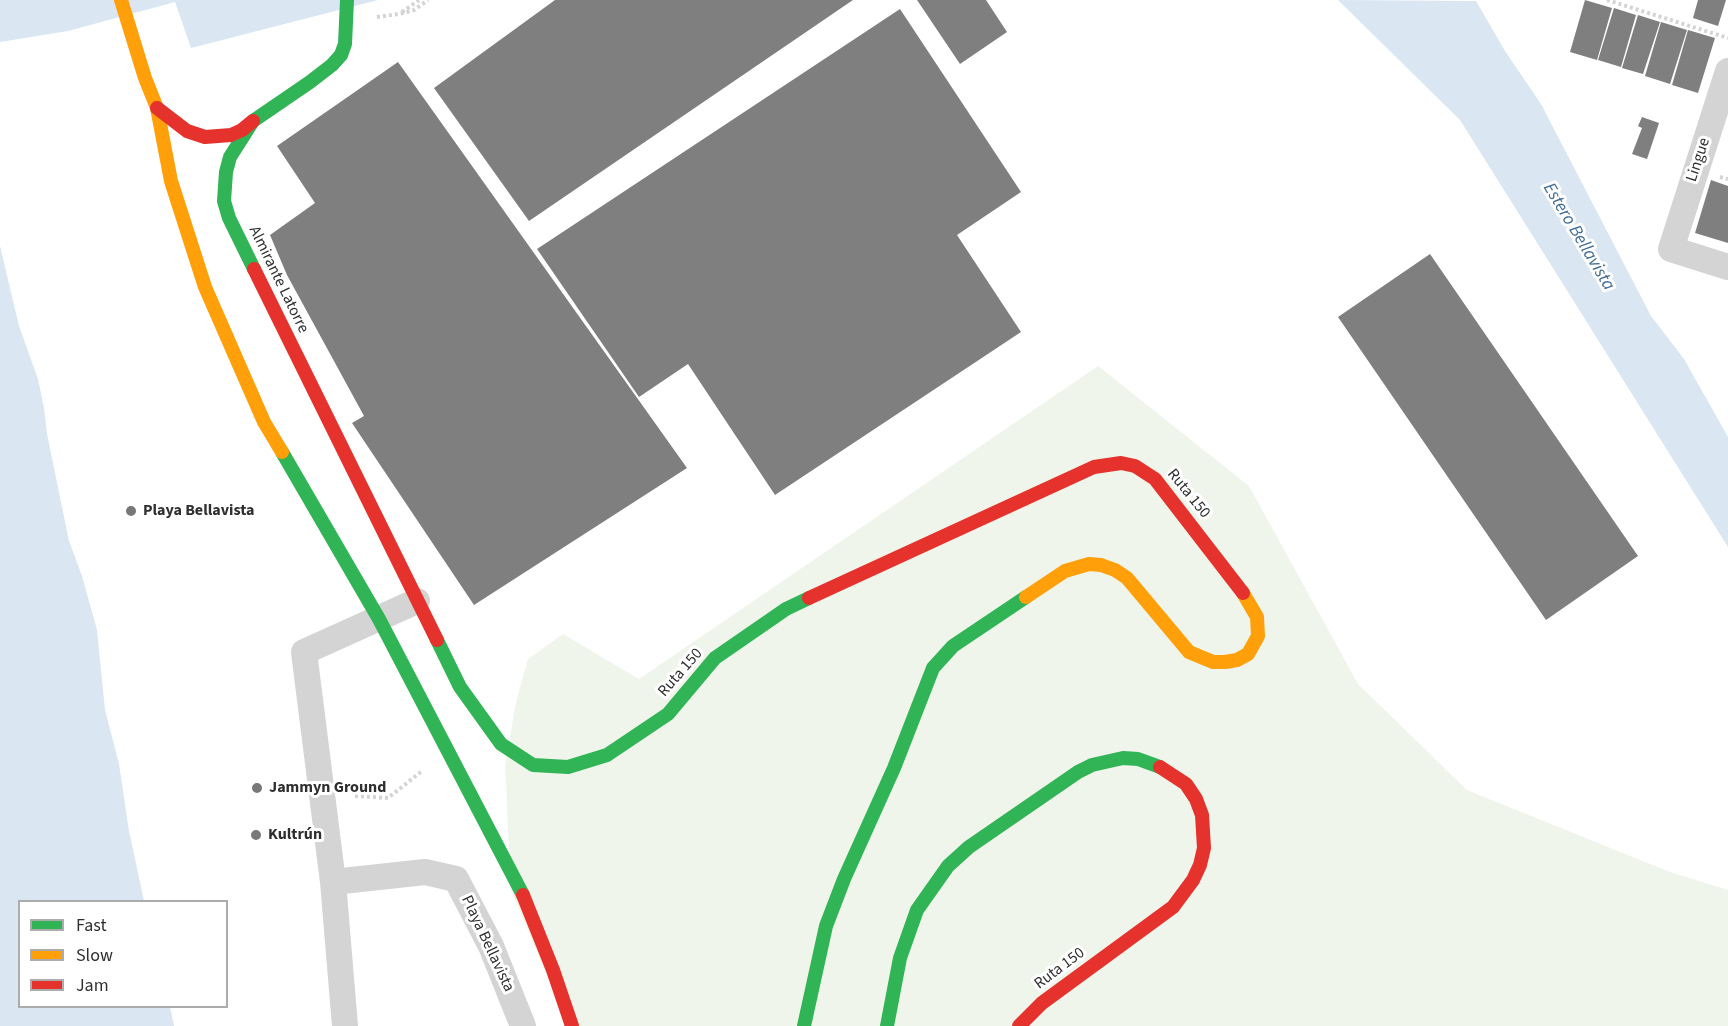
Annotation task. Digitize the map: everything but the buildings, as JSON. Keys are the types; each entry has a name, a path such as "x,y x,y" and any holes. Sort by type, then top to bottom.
{"main road":[{"path":"121,0 145,78 157,108 171,181 205,287 264,422 379,619 520,887 553,970 572,1026"},
{"name":"Almirante Latorre","path":"347,0 345,44 341,55 332,65 279,105 253,121 230,157 226,172 224,201 229,218 417,601"},
{"path":"157,108 187,131 205,137 231,135 253,121"},
{"name":"Ruta 150","path":"417,601 460,687 501,744 533,765 568,767 608,755 668,714 715,657 786,609 1094,467 1121,463 1135,466 1146,471 1164,487 1249,602 1257,617 1258,627 1254,646 1248,654 1237,660 1213,662 1200,658 1189,652 1127,578 1115,570 1089,564 1077,566 1065,572 953,646 933,668 926,682 894,768 844,879 826,926 804,1026"},
{"name":"Ruta 150","path":"887,1026 900,958 917,910 948,866 969,847 1078,772 1092,765 1123,758 1138,759 1164,768 1186,784 1196,799 1202,815 1204,848 1193,880 1173,907 1042,1003 1019,1026"}],"street":[{"name":"Lingue","path":"1728,71 1671,249 1728,267"},
{"path":"345,1026 333,882 304,652 417,601"},
{"name":"Playa Bellavista","path":"333,882 425,872 456,879 491,946 523,1026"}],"path":[{"path":"399,14 419,0"},
{"path":"347,21 399,14 414,9 428,0"},
{"path":"1607,0 1728,38"},
{"path":"355,796 388,798 422,771"}],"shaded area":[{"path":"1098,366 1249,486 1358,684 1467,790 1670,872 1728,890 1728,1026 568,1026 511,890 505,765 516,702 528,659 563,634 639,679"}],"water":[{"path":"0,0 378,0 191,48 175,2 68,31 0,42"},
{"name":"Estero Bellavista","path":"1338,0 1476,1 1505,51 1541,104 1651,316 1684,359 1728,437 1728,547 1460,120"},
{"path":"0,246 19,326 38,379 69,541 82,576 97,630 105,710 119,764 129,831 144,900 18,900 18,1008 170,1008 174,1026 0,1026"}],"traffic: fast":[{"path":"254,269 229,218 224,201 226,172 230,157 253,121 310,82 341,55 345,44 347,0"},
{"path":"282,452 379,619 523,895"},
{"path":"804,1026 826,926 844,879 894,768 933,668 953,646 1026,597"},
{"path":"437,640 460,687 501,744 533,765 568,767 607,755 668,714 715,658 786,609 809,598"},
{"path":"887,1026 900,958 917,910 948,866 969,847 1078,772 1092,765 1123,758 1138,759 1160,767"}],"traffic: slow":[{"path":"121,0 145,78 157,108 171,181 205,287 264,422 282,452"},
{"path":"1026,597 1065,571 1089,564 1101,565 1127,578 1189,652 1213,662 1225,662 1237,660 1248,654 1258,636 1257,617 1243,593"}],"traffic: jam":[{"path":"157,108 187,131 205,137 231,135 253,121"},
{"path":"254,269 437,640"},
{"path":"809,598 1094,467 1121,463 1135,466 1155,479 1243,593"},
{"path":"1019,1026 1042,1003 1173,907 1193,880 1204,848 1202,815 1196,799 1186,784 1160,767"},
{"path":"523,895 553,970 572,1026"}],"place":[{"name":"Playa Bellavista","path":"131,511"},
{"name":"Jammyn Ground","path":"257,788"},
{"name":"Kultrún","path":"256,835"}]}
